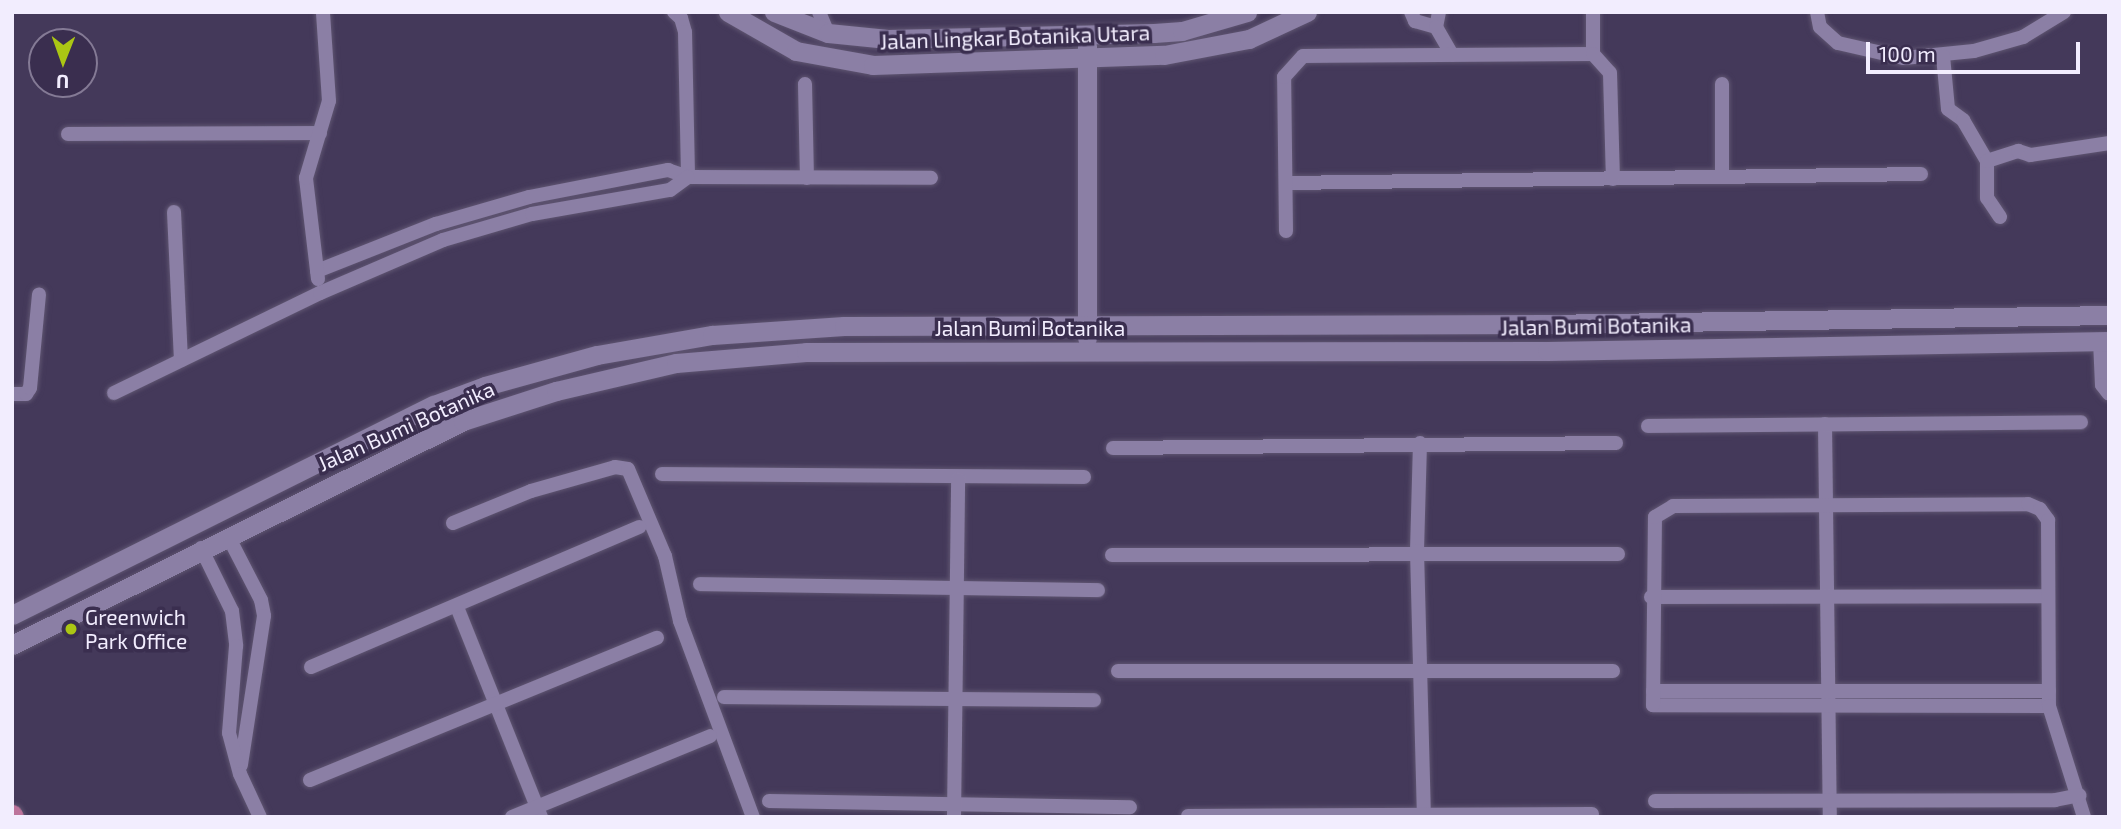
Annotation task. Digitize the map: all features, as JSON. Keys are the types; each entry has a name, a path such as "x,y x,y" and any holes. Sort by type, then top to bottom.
{"main road":[{"name":"Jalan Lingkar Botanika Utara","path":"728,12 772,41 842,62 1087,59 1207,50 1249,39 1307,12"},
{"name":"Jalan Lingkar Botanika Utara","path":"774,12 828,33 888,39 1182,31 1247,12"},
{"path":"1087,34 1087,350"},
{"name":"Jalan Bumi Botanika","path":"12,615 363,439 485,386 597,355 749,330 1087,325 1545,324 2109,315"},
{"path":"1545,324 1547,351"},
{"name":"Jalan Bumi Botanika","path":"12,645 386,456 494,410 629,371 715,358 806,352 1547,351 2104,341"},
{"path":"485,386 494,410"}],"street":[{"path":"320,292 306,178 329,101 323,12"},
{"path":"674,12 681,18 685,32 688,177"},
{"path":"820,12 828,33"},
{"path":"1412,12 1415,21 1437,19 1452,55"},
{"path":"1592,54 1593,12"},
{"path":"1817,12 1820,27 1839,43 1903,58 1943,56 2023,37 2064,12"},
{"path":"1286,231 1284,77 1291,64 1303,56 1592,54 1610,72 1613,178"},
{"path":"1943,56 1948,109 1963,120 1987,161 1987,198 2000,217"},
{"path":"805,84 807,178"},
{"path":"1722,177 1723,84"},
{"path":"68,134 320,133"},
{"path":"1987,161 2018,151 2030,155 2109,143"},
{"path":"317,271 436,224 529,197 668,170 688,177 931,178"},
{"path":"1286,183 1921,174"},
{"path":"114,393 320,292 443,240 532,214 670,190 688,177"},
{"path":"174,212 181,360"},
{"path":"12,394 26,394 30,388 39,294"},
{"path":"2104,341 2102,385 2109,394"},
{"path":"1648,426 2081,422"},
{"path":"1825,424 1830,817"},
{"path":"1420,443 1419,671 1424,815"},
{"path":"1113,448 1616,443"},
{"path":"453,523 531,491 615,467 628,469 664,556 680,621 753,817"},
{"path":"662,474 958,479 1084,477"},
{"path":"954,811 958,479"},
{"path":"1653,698 1652,524 1664,509 1826,505 2028,505 2040,509 2048,520 2049,706 2080,794 2084,817"},
{"path":"311,667 457,607 639,527"},
{"path":"228,536 261,600 264,616 240,774"},
{"path":"201,548 235,626 229,733 240,774 260,817"},
{"path":"1112,555 1418,551 1618,554"},
{"path":"700,584 1098,590"},
{"path":"1651,597 2047,596"},
{"path":"457,607 539,812"},
{"path":"310,780 657,638"},
{"path":"1118,671 1613,671"},
{"path":"1653,698 1828,691 2049,691"},
{"path":"724,697 1094,700"},
{"path":"1653,698 1829,706 2049,706"},
{"path":"512,817 539,812 710,736"},
{"path":"1655,801 2055,800 2080,794"},
{"path":"769,801 954,811 1130,807"},
{"path":"1188,816 1592,814"}],"place":[{"name":"Greenwich Park Office","path":"71,629"}]}
